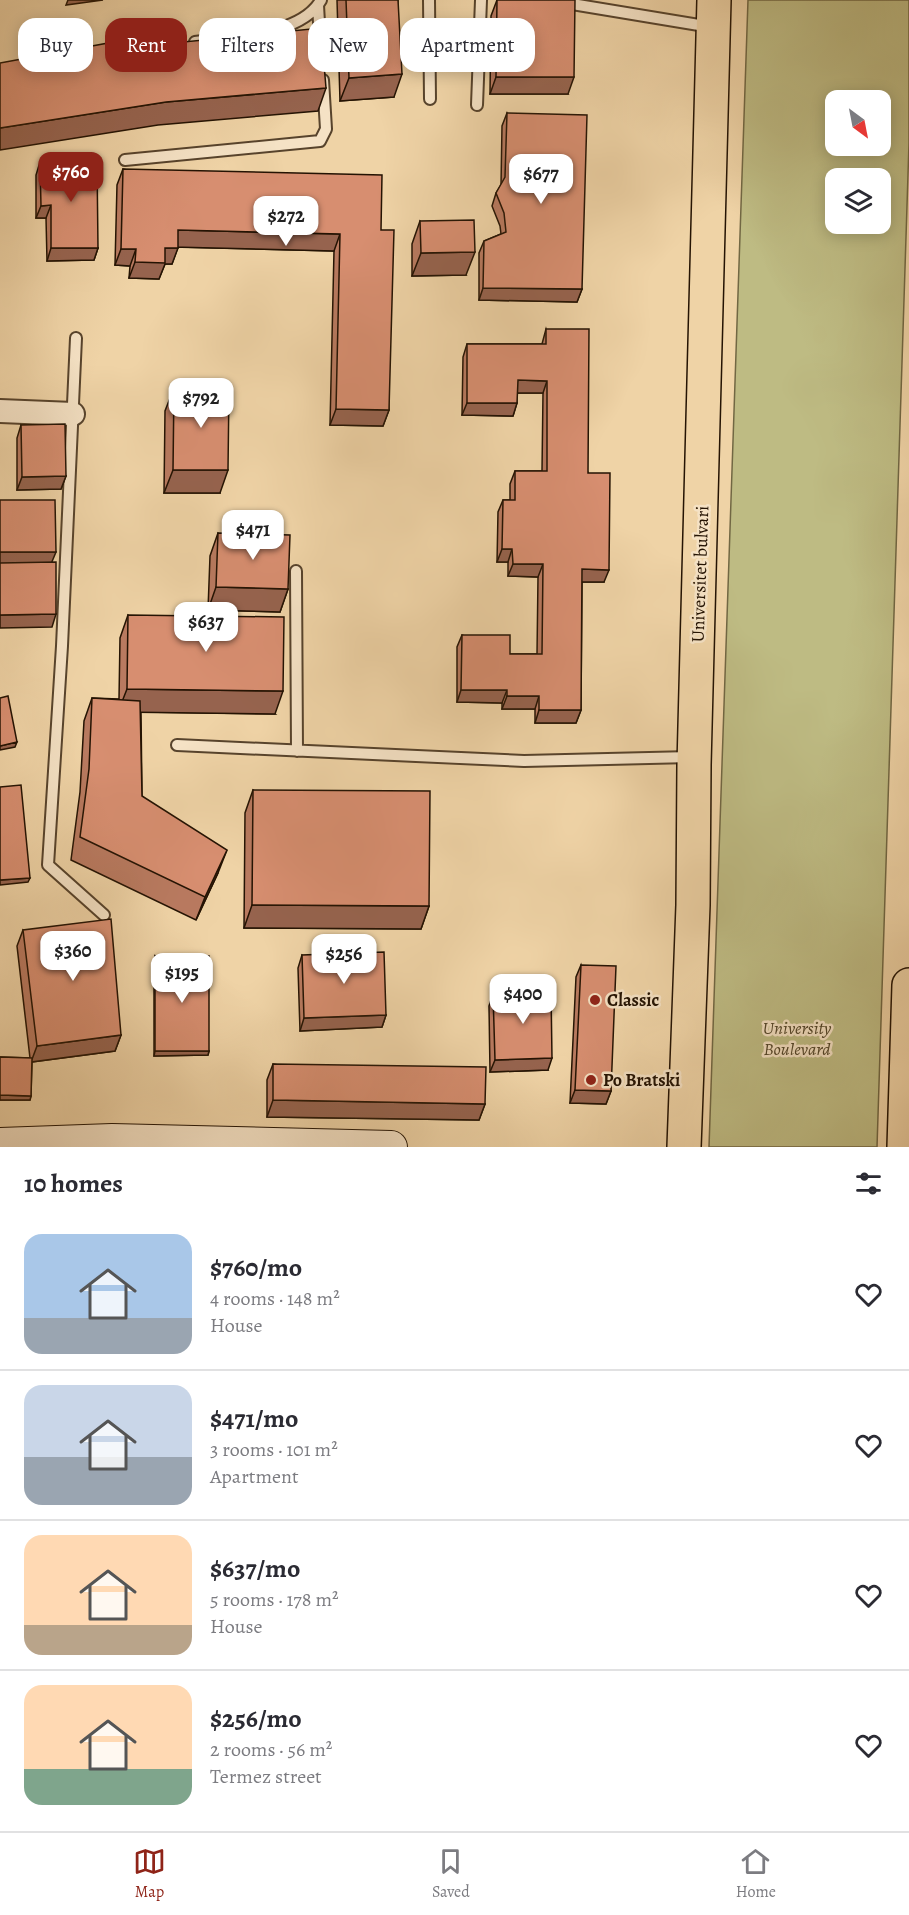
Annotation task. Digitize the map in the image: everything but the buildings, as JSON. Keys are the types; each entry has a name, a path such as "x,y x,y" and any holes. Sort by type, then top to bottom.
{"main road":[{"name":"Universitet bulvari","path":"684,1147 693,906 714,14"},
{"path":"904,1147 909,985"},
{"path":"0,1144 112,1140 390,1147"}],"street":[{"path":"0,411 73,414"}],"lane":[{"path":"429,0 430,99"},
{"path":"477,105 481,0"},
{"path":"548,0 714,14"},
{"path":"187,44 292,26 319,3"},
{"path":"319,3 320,18"},
{"path":"125,160 320,141 326,129 322,73"},
{"path":"76,338 48,865 104,915"},
{"path":"296,571 297,751"},
{"path":"177,745 524,761 695,757"}],"green space":[{"name":"University Boulevard","path":"748,0 909,0 909,143 877,1147 709,1147"}],"place":[{"name":"Classic","path":"595,1000"},
{"name":"Po Bratski","path":"591,1080"}]}
